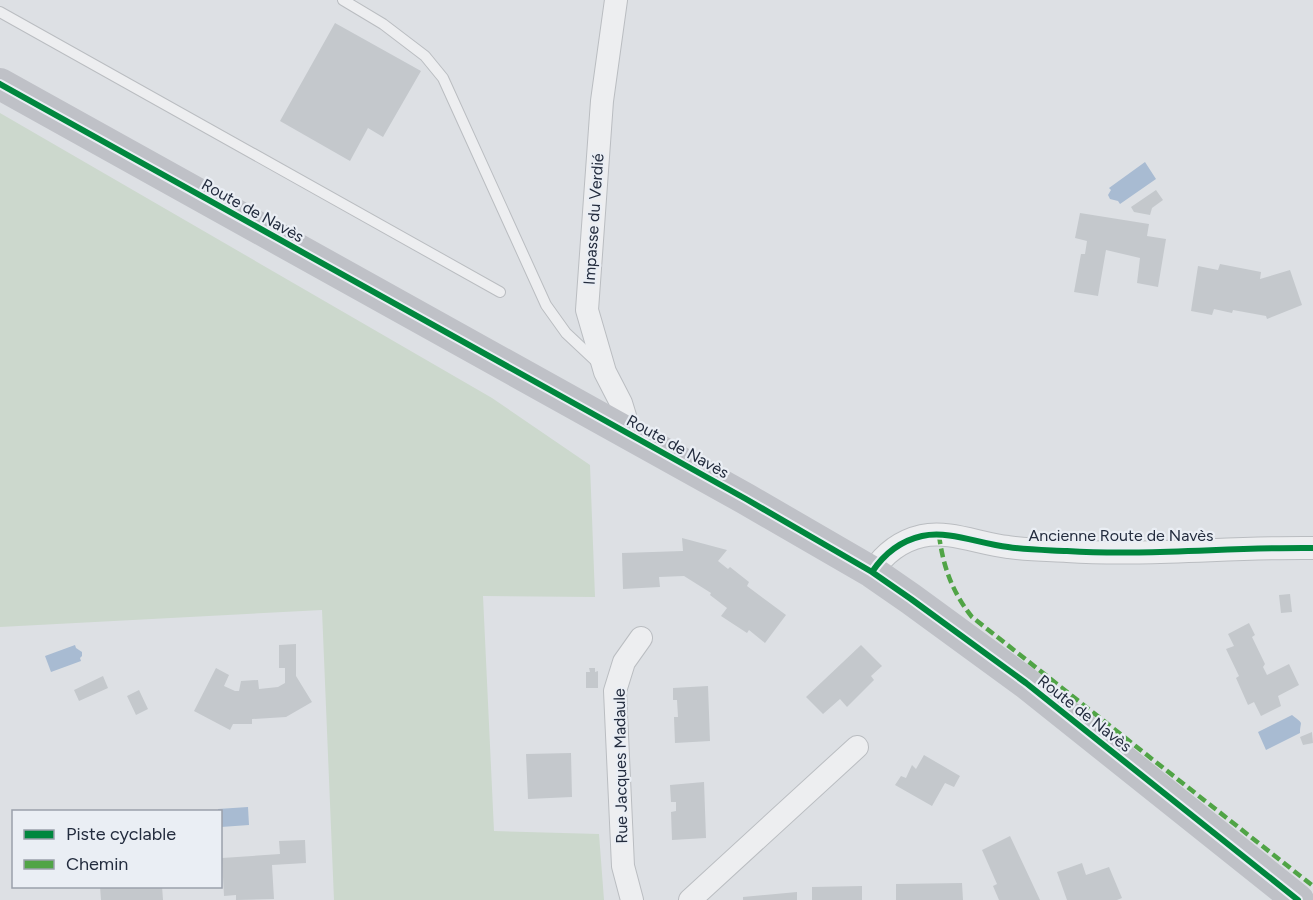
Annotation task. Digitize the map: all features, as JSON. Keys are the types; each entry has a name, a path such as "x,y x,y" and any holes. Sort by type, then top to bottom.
{"main road":[{"name":"Route de Navès","path":"0,84 746,499 872,572 1026,683 1298,900"}],"street":[{"name":"Impasse du Verdié","path":"616,0 602,101 587,310 605,372 625,416 620,430"},
{"name":"Ancienne Route de Navès","path":"872,572 880,561 905,542 923,536 939,535 1007,547 1069,551 1313,548"},
{"name":"Rue Jacques Madaule","path":"632,900 623,866 615,691 624,662 641,638"},
{"path":"690,900 857,747"}],"lane":[{"path":"343,0 383,24 425,56 443,78 546,305 566,333 605,372"},
{"path":"0,12 500,292"}],"shaded area":[{"path":"0,113 492,398 590,465 595,597 483,596 494,831 599,834 604,900 334,900 322,610 0,627"}],"water":[{"path":"1145,162 1156,179 1120,204 1110,199 1108,195 1111,190 1109,188"},
{"path":"75,645 82,652 81,661 51,672 45,656"},
{"path":"1292,715 1301,723 1300,733 1266,750 1258,732"},
{"path":"248,807 249,825 222,827 222,810 218,809"}],"building":[{"path":"335,23 421,71 383,137 368,128 350,161 280,121"},
{"path":"1156,190 1163,200 1152,208 1150,215 1134,212 1131,207"},
{"path":"1080,213 1149,224 1147,236 1166,239 1158,287 1137,283 1140,258 1106,250 1098,296 1074,292 1081,254 1085,254 1087,241 1075,238"},
{"path":"1220,264 1261,272 1260,279 1290,270 1302,305 1267,319 1266,316 1233,310 1232,313 1214,309 1212,315 1191,311 1198,266 1218,270"},
{"path":"682,538 727,550 718,561 749,582 747,586 786,615 765,643 749,630 747,633 721,616 727,608 710,595 711,593 684,576 659,577 660,587 623,589 622,553 683,551"},
{"path":"1290,594 1292,612 1281,613 1279,595"},
{"path":"1249,623 1267,675 1289,664 1299,685 1278,696 1281,706 1261,716 1254,702 1248,705 1236,678 1239,676 1226,649 1234,646 1228,634"},
{"path":"296,644 296,676 312,702 286,717 252,719 252,724 233,724 230,730 194,711 216,668 229,675 224,686 235,691 239,691 241,681 258,680 259,689 278,687 285,683 285,668 279,668 279,645"},
{"path":"861,645 882,666 871,676 874,680 847,707 840,699 823,714 806,697"},
{"path":"589,668 595,668 595,672 598,671 598,688 586,688 586,672 590,672"},
{"path":"103,676 108,688 79,701 74,690"},
{"path":"708,686 710,741 675,743 674,717 678,717 677,700 673,700 673,688"},
{"path":"139,690 148,709 136,715 127,696"},
{"path":"1312,732 1313,743 1303,745 1300,737"},
{"path":"571,753 572,797 528,799 526,754"},
{"path":"924,755 960,776 954,787 945,783 932,806 895,785 901,776 906,778 912,765 916,769"},
{"path":"704,782 706,838 672,840 671,812 676,811 676,802 671,802 670,785"},
{"path":"1010,836 1040,900 999,900 993,886 997,884 982,850"},
{"path":"305,840 306,863 272,865 274,899 236,900 236,895 224,896 222,858 280,854 279,841"},
{"path":"1082,863 1086,875 1109,867 1122,898 1117,900 1067,900 1057,872"},
{"path":"962,883 963,900 896,900 896,884"},
{"path":"862,886 862,900 812,900 812,887"},
{"path":"100,888 162,888 163,900 101,900"},
{"path":"797,892 797,900 743,900 743,897"}],"marked path":[{"path":"939,535 950,578 959,598 972,617 1313,886"}],"cycle path":[{"path":"0,84 746,499 872,572 1026,683 1298,900"},
{"path":"872,572 887,554 900,545 914,538 932,535 954,536 1037,550 1159,552 1313,548"}]}
